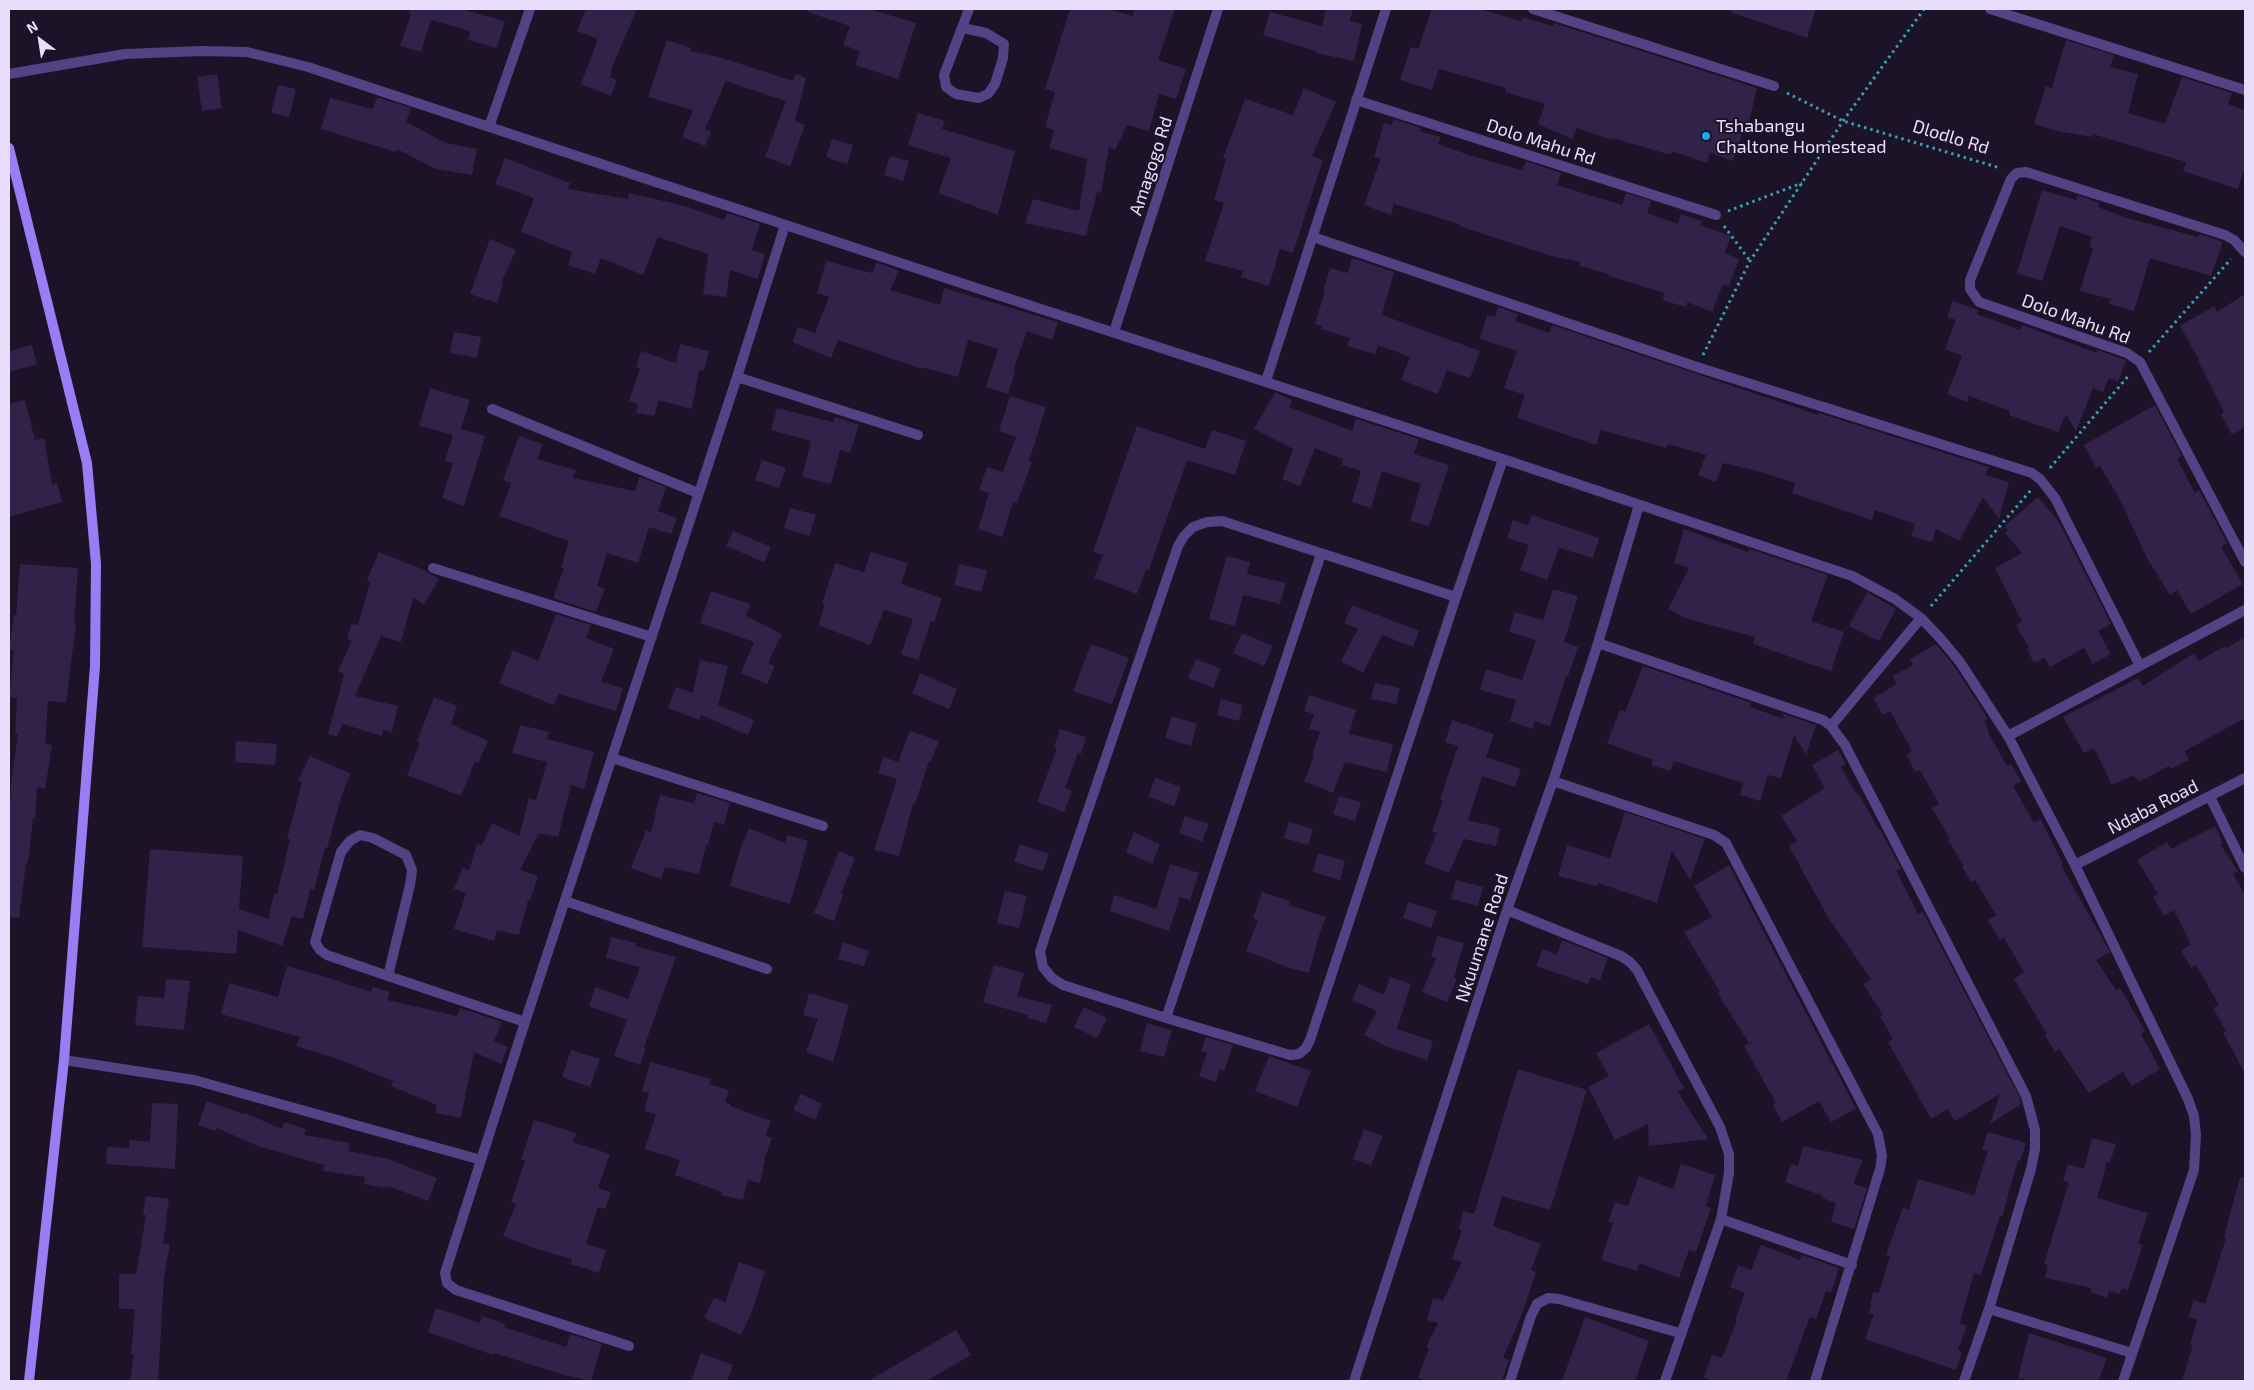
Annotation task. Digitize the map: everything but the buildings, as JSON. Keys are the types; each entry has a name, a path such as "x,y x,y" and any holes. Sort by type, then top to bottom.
{"street":[{"path":"489,128 530,9"},
{"path":"963,28 986,33 1004,44 1003,58 995,84 988,94 978,98 956,94 946,87 944,75 969,9"},
{"name":"Amagogo Rd","path":"1114,332 1218,9"},
{"path":"1266,381 1386,9"},
{"path":"1533,9 1774,86"},
{"path":"1990,9 2245,90"},
{"path":"9,74 125,54 247,52 308,66 489,128 1266,381 1852,576 1895,599 1921,618 1941,638 1960,662 2008,736 2075,865 2188,1099 2194,1116 2196,1135 2194,1170 2123,1381"},
{"name":"Dolo Mahu Rd","path":"1356,100 1716,215"},
{"path":"9,148 87,463 96,564 96,666 64,1060 29,1381"},
{"path":"2017,173 2026,172 2225,235 2244,249"},
{"name":"Dolo Mahu Rd","path":"2017,173 2011,179 1970,280 1970,289 1973,296 1979,302 2127,353 2140,362 2245,562"},
{"path":"629,1346 456,1290 446,1283 445,1273 524,1022 737,378 785,225"},
{"path":"1313,237 1697,367 2023,469 2040,479 2055,498 2140,666"},
{"path":"737,378 918,435"},
{"path":"492,408 698,493"},
{"path":"1456,596 1222,521 1207,522 1193,526 1178,546 1040,952 1043,967 1052,978 1063,985 1290,1055 1299,1054 1306,1048 1503,459"},
{"name":"Nkuumane Road","path":"1354,1381 1507,910 1553,781 1598,643 1639,505"},
{"path":"1166,1018 1321,554"},
{"path":"433,568 652,637"},
{"path":"2008,736 2245,610"},
{"path":"1831,726 1921,618"},
{"path":"1598,643 1823,720 1831,726 1854,762 2026,1096 2035,1130 2032,1170 1989,1309 1964,1381"},
{"path":"612,758 823,826"},
{"name":"Ndaba Road","path":"2075,865 2245,778"},
{"path":"1553,781 1714,835 1726,843 1882,1144 1880,1169 1816,1381"},
{"path":"2210,797 2245,868"},
{"path":"388,976 412,870 406,855 373,838 360,835 350,841 342,852 315,942 320,950 327,955 388,976 524,1022"},
{"path":"565,901 767,969"},
{"path":"1507,910 1621,956 1630,962 1637,970 1720,1127 1729,1154 1729,1173 1721,1219 1680,1333 1665,1381"},
{"path":"64,1060 194,1080 480,1160"},
{"path":"1721,1219 1852,1265"},
{"path":"1510,1381 1531,1316 1537,1304 1548,1298 1559,1298 1680,1333"},
{"path":"1989,1309 2132,1354"}],"path":[{"path":"1697,367 1750,261 1843,121 1924,9"},
{"name":"Dlodlo Rd","path":"1774,86 1843,121 2017,173"},
{"path":"1750,261 1716,215 1803,183"},
{"path":"1921,618 2140,362 2244,249"}],"place":[{"name":"Tshabangu Chaltone Homestead","path":"1706,136"}]}
